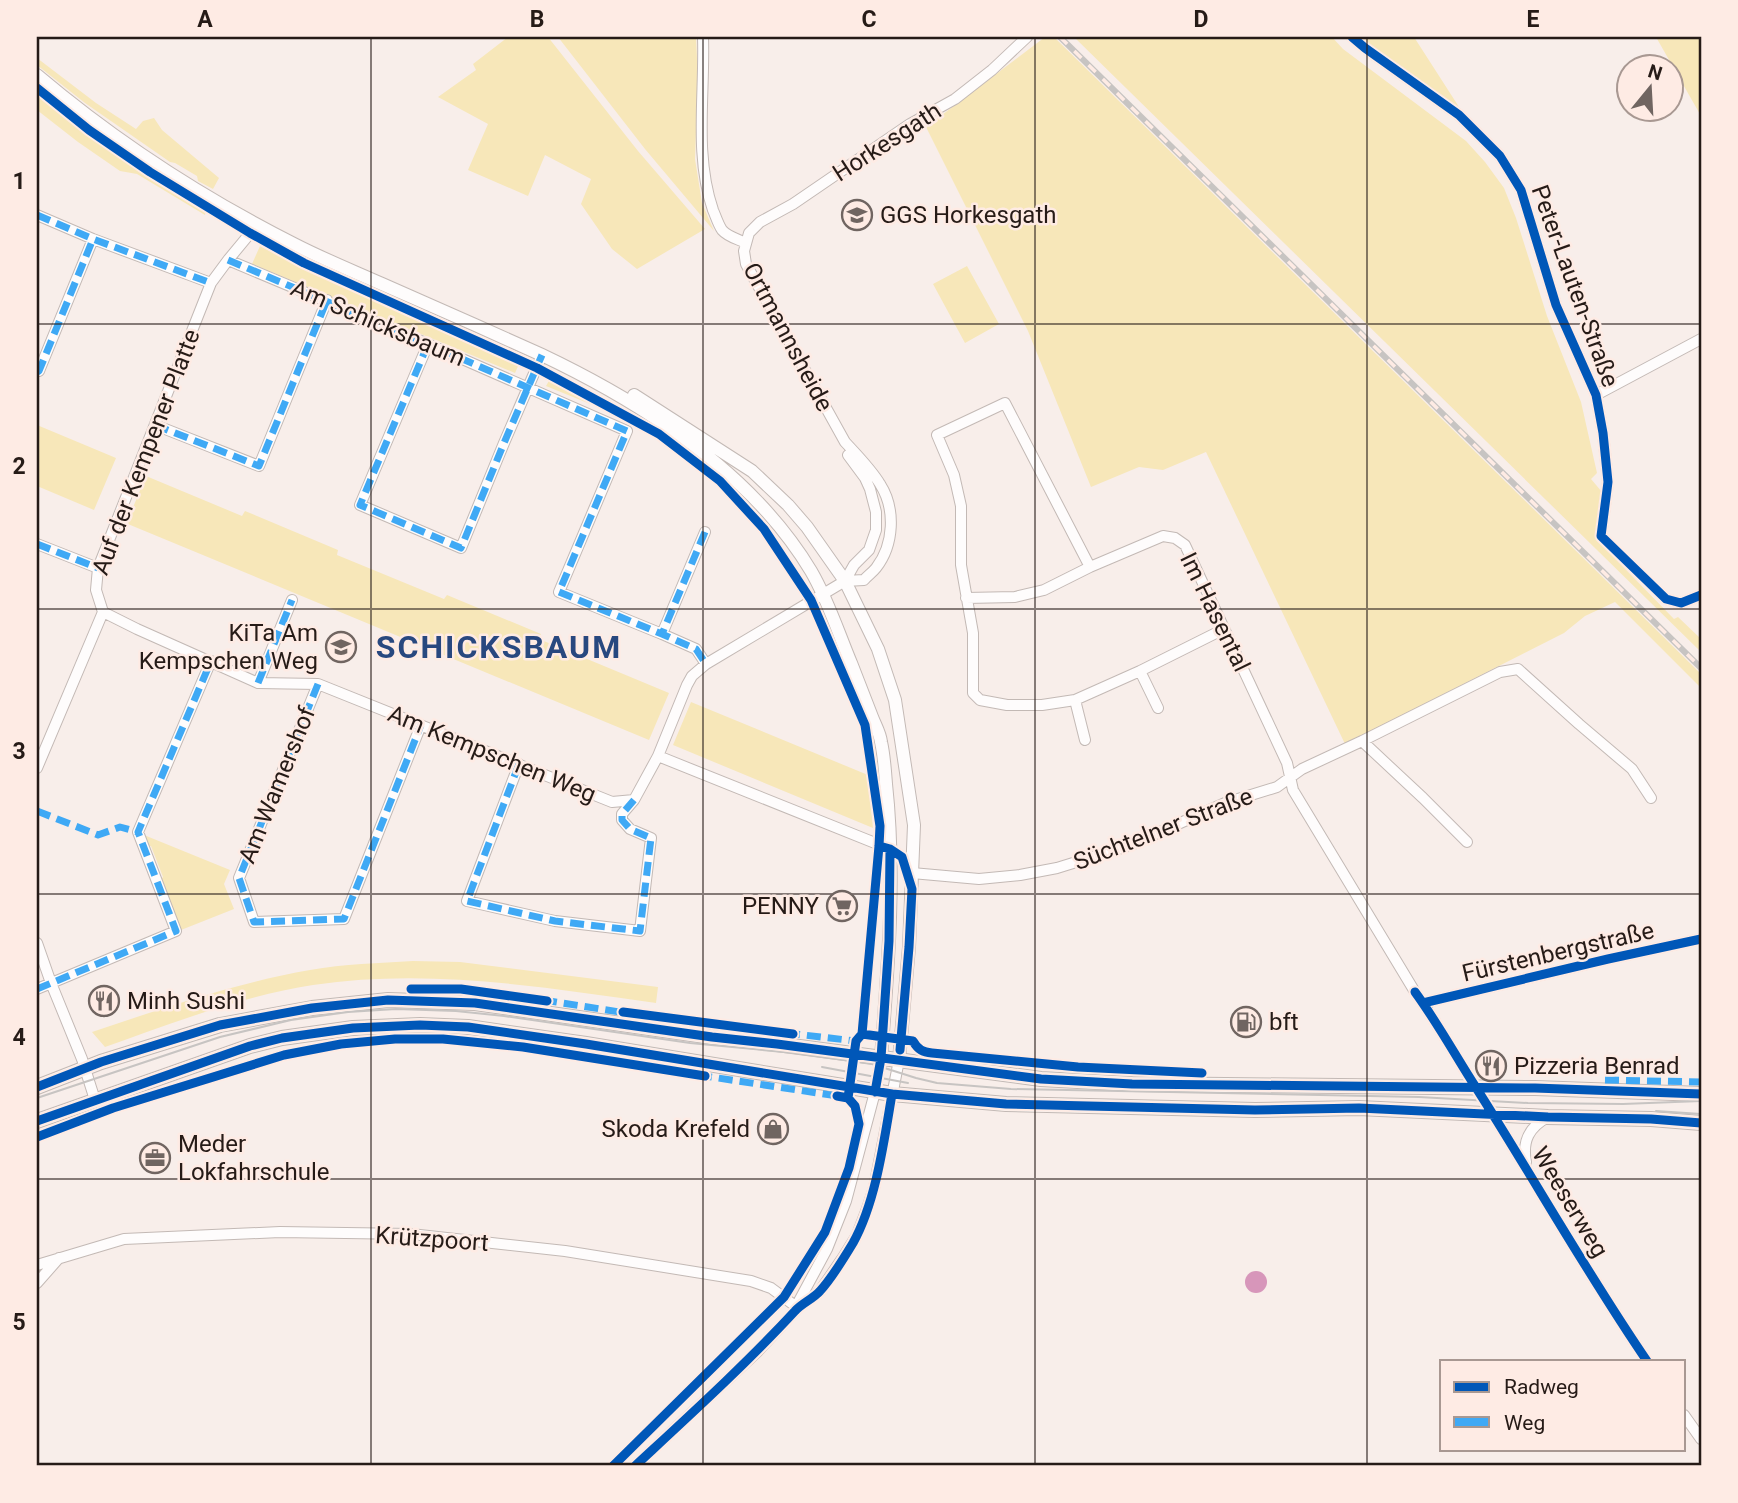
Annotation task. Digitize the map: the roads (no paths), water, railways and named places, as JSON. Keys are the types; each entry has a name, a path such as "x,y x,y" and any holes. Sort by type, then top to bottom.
{"main road":[{"path":"37,1087 220,1025 312,1008 387,1000 475,1003 712,1037 1041,1079 1132,1084 1475,1087 1701,1094"},
{"path":"37,1121 282,1038 353,1028 420,1025 468,1027 586,1044 875,1092 1006,1104 1255,1110 1359,1108 1701,1123"}],"street":[{"name":"Ortmannsheide","path":"702,37 703,168 717,222 729,236 746,243 746,264 845,442"},
{"name":"Horkesgath","path":"746,243 749,233 760,222 793,204 910,124 955,99 992,70 1027,37"},
{"name":"Peter-Lauten-Straße","path":"1352,37 1459,115 1500,156 1521,190 1556,305 1596,395 1608,482 1601,536 1666,599 1681,603 1701,594"},
{"name":"Am Schicksbaum","path":"37,75 65,99 127,143 257,225 581,373 626,399 672,430 732,477 782,528 824,594 881,740 891,825 889,941 881,1058"},
{"path":"39,215 93,239 211,283"},
{"name":"Auf der Kempener Platte","path":"37,768 103,612 96,590 97,568 211,283 257,225"},
{"path":"37,370 39,371 93,239"},
{"name":"Am Schicksbaum","path":"228,260 327,300 627,431 559,592 662,634"},
{"path":"155,425 259,466 327,300"},
{"path":"1596,395 1701,339"},
{"path":"428,344 360,505 461,548 542,355"},
{"name":"Am Schicksbaum","path":"581,373 633,394 752,471 814,536 845,581 878,649 895,700 914,825 909,947 899,1060"},
{"path":"1090,567 1006,403 937,435 954,475 961,506 961,565 972,633 973,693 980,700 1007,705 1042,705 1076,700 1224,629"},
{"path":"845,442 848,455 870,489 876,512 876,530 869,550 853,565 845,581"},
{"path":"519,764 467,901 555,921 640,932 651,838 631,830 621,820 622,814 634,800 658,756 692,676 706,664 845,581 864,580 876,568 886,551 891,531 888,500 866,465 845,442"},
{"path":"705,532 662,634 696,649 706,664"},
{"name":"Im Hasental","path":"966,598 1016,597 1044,590 1163,536 1175,538 1185,545 1291,776"},
{"path":"37,544 97,568"},
{"path":"258,683 292,600"},
{"name":"Am Kempschen Weg","path":"103,612 258,683 318,684 612,802 634,800"},
{"path":"37,989 176,931 138,832 211,661"},
{"name":"Süchtelner Straße","path":"912,873 979,879 1020,875 1057,868 1131,845 1225,803 1277,786 1302,769 1500,672 1518,668 1632,769 1651,798"},
{"path":"1140,671 1158,708"},
{"name":"Am Wamershof","path":"318,684 239,878 254,922 344,919 421,725"},
{"path":"1076,700 1085,740"},
{"path":"1362,741 1467,842"},
{"path":"658,756 890,849 902,857 912,889"},
{"name":"Weeserweg","path":"1291,776 1293,790 1415,992 1646,1360"},
{"name":"Fürstenbergstraße","path":"1423,1003 1701,939"},
{"path":"37,943 95,1100"},
{"path":"798,1308 799,1301 827,1249 846,1200 875,1092 881,1058"},
{"path":"635,1466 758,1351 798,1308 820,1291 854,1241 874,1188 899,1060"},
{"name":"Weeserweg","path":"1527,1168 1527,1139 1532,1128 1548,1117"},
{"name":"Krützpoort","path":"37,1265 124,1239 280,1232 411,1234 565,1251 751,1281 771,1288 798,1308"},
{"path":"37,1283 60,1258"},
{"path":"1686,1418 1701,1438"}],"tram line":[{"path":"37,1098 220,1037 291,1020 396,1009 504,1016 690,1043 794,1053 872,1064 937,1083 1011,1089 1419,1097 1528,1103 1701,1101"},
{"path":"822,1067 908,1083"},
{"path":"1656,1111 1701,1114"}],"railway":[{"path":"1060,37 1701,668"}],"place":[{"name":"GGS Horkesgath","path":"857,215"},
{"name":"KiTa Am Kempschen Weg","path":"341,647"},
{"name":"PENNY","path":"842,906"},
{"name":"Minh Sushi","path":"104,1001"},
{"name":"bft","path":"1246,1022"},
{"name":"Pizzeria Benrad","path":"1491,1066"},
{"name":"Skoda Krefeld","path":"773,1129"},
{"name":"Meder Lokfahrschule","path":"155,1158"}],"district":[{"name":"SCHICKSBAUM","path":"499,647"}]}
